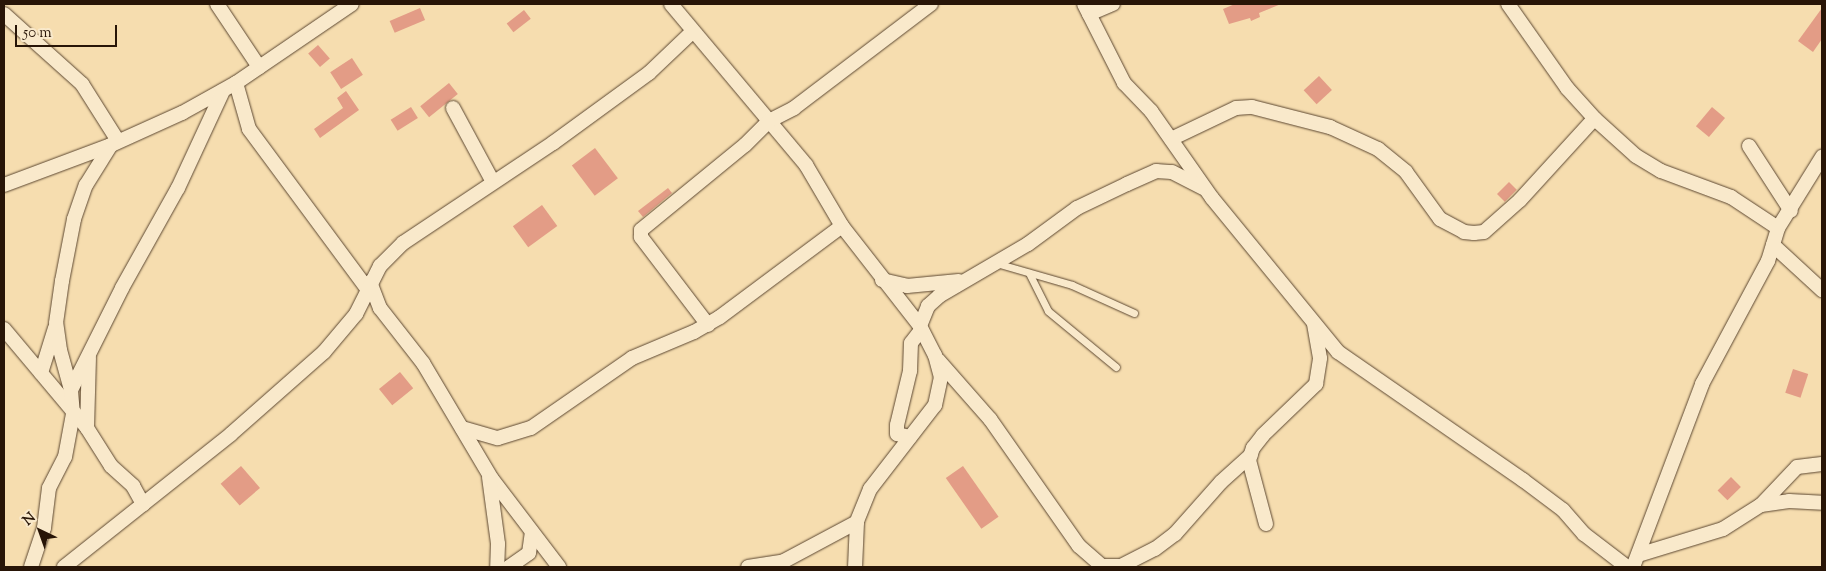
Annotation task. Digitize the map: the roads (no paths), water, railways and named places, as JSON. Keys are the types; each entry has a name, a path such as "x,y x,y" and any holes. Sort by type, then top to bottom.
{"street":[{"path":"217,4 259,67"},
{"path":"4,185 114,143 223,91 352,4"},
{"path":"671,4 692,32 806,165 842,226 920,328 935,355 990,419 1078,546 1102,566 1121,566 1155,549 1175,534 1221,482 1251,454 1263,436 1316,384 1320,358 1314,325"},
{"path":"708,325 640,232 654,218 745,145 768,121 794,108 932,4"},
{"path":"1113,4 1087,9 1124,83 1171,139 1206,190 1314,325 1356,367 1412,401 1523,480 1563,510 1584,534 1627,567"},
{"path":"1508,4 1567,88 1594,119 1636,156 1661,171 1750,206 1778,228"},
{"path":"4,14 91,93 114,143"},
{"path":"64,567 231,434 324,352 353,318 380,266 403,243 553,143 649,73 692,32"},
{"path":"236,83 249,129 369,286 380,308 422,363 488,473 559,567"},
{"path":"71,390 89,358 122,288 178,188 223,91"},
{"path":"1171,139 1236,108 1252,107 1330,127 1378,149 1406,172 1440,219 1474,233 1484,232 1520,200 1594,119"},
{"path":"454,108 476,156 493,182"},
{"path":"41,373 56,322 74,219 86,185 114,143"},
{"path":"1749,146 1791,210"},
{"path":"1636,561 1702,384 1760,277 1778,228 1791,210 1822,157"},
{"path":"910,437 897,434 897,424 910,371 911,343 920,328 928,306 962,280 1028,244 1077,208 1148,174 1172,172 1206,190"},
{"path":"462,428 498,438 531,428 632,358 708,325 842,226"},
{"path":"1773,245 1822,290"},
{"path":"882,280 907,286 962,280"},
{"path":"31,567 44,528 50,488 64,461 73,414 71,390 60,350 56,322"},
{"path":"4,328 73,414 87,428 111,466 133,486 143,504"},
{"path":"855,567 857,522 870,489 925,420 939,392 941,377 935,355"},
{"path":"87,428 89,358"},
{"path":"1251,454 1252,475 1266,524"},
{"path":"1636,561 1723,529 1761,505 1797,467 1822,464"},
{"path":"488,473 500,567 529,553 532,532"},
{"path":"1761,505 1789,501 1822,503"},
{"path":"748,567 784,561 857,522"}],"lane":[{"path":"994,262 1072,285 1134,313"},
{"path":"1029,273 1048,310 1116,367"}]}
